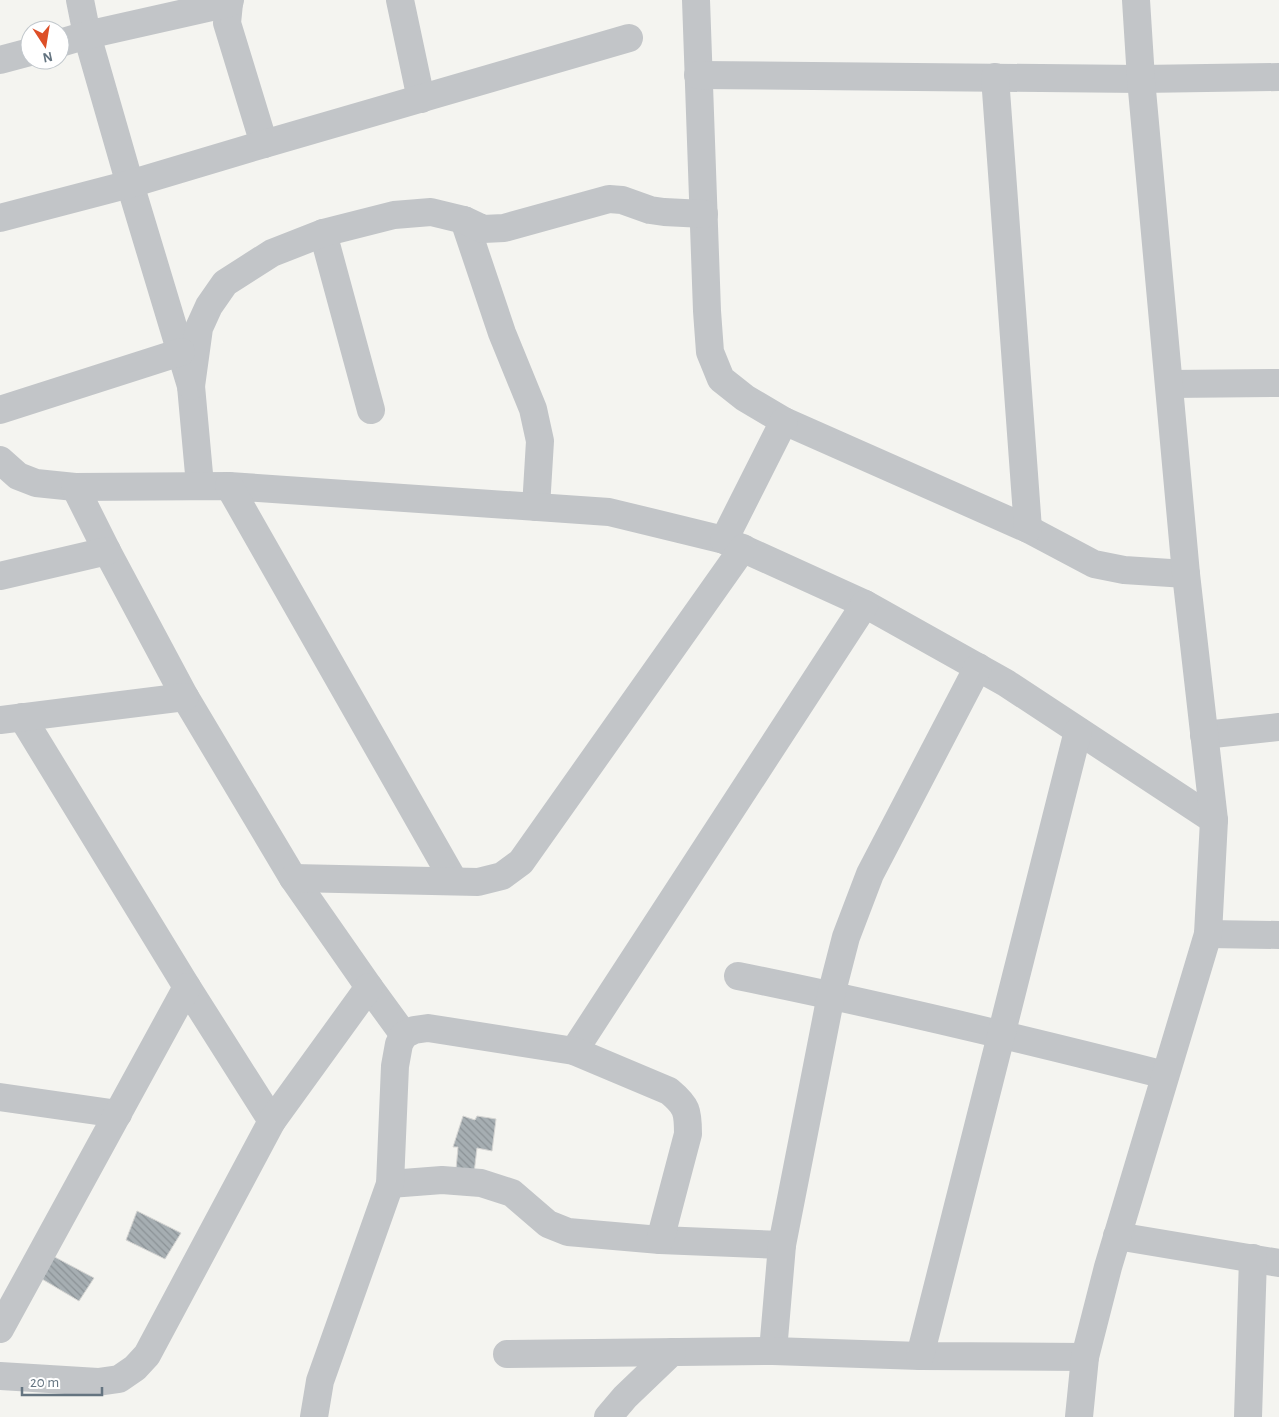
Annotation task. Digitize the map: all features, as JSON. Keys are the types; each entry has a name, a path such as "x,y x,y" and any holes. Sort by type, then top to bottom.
{"street":[{"path":"80,0 87,35 191,386 200,485"},
{"path":"400,0 421,99"},
{"path":"696,0 707,311 710,352 721,379 745,398 784,421 1028,529 1094,564 1124,570 1186,574"},
{"path":"1079,1417 1085,1357 1117,1236 1208,934 1214,820 1186,574 1141,78 1136,0"},
{"path":"70,40 230,1 227,23 264,144"},
{"path":"0,218 130,184 629,38"},
{"path":"0,60 20,55"},
{"path":"698,75 1279,77"},
{"path":"995,77 1028,529"},
{"path":"191,386 199,328 209,306 225,283 272,253 323,233 394,215 431,212 464,220 483,229 504,228 610,199 622,200 650,210 704,214"},
{"path":"464,220 502,333 533,409 540,441 536,507"},
{"path":"323,233 371,410"},
{"path":"0,410 180,352"},
{"path":"1170,384 1279,383"},
{"path":"293,878 478,882 502,876 521,862 734,544 784,421"},
{"path":"0,460 18,476 36,483 75,487 229,486 609,512 734,544 865,604 1006,682 1214,820"},
{"path":"229,486 454,881"},
{"path":"75,487 185,697 293,878 404,1035"},
{"path":"0,576 107,551"},
{"path":"574,1051 865,604"},
{"path":"773,1351 782,1245 831,995 846,936 870,874 978,667"},
{"path":"185,697 11,719 272,1122"},
{"path":"1204,735 1279,727"},
{"path":"920,1356 1078,730"},
{"path":"1208,934 1279,935"},
{"path":"738,976 1001,1034 1165,1074"},
{"path":"0,1330 186,987"},
{"path":"0,1376 98,1382 119,1379 135,1368 147,1355 272,1122 369,987"},
{"path":"314,1417 320,1381 390,1184 395,1066 404,1035 414,1030 428,1028 574,1051 669,1092 680,1101 686,1110 688,1134 660,1240"},
{"path":"0,1097 118,1114"},
{"path":"390,1184 442,1180 481,1183 512,1193 548,1224 568,1232 660,1240 782,1245"},
{"path":"1117,1236 1279,1263"},
{"path":"1248,1417 1253,1258"},
{"path":"507,1354 773,1351 920,1356 1085,1357"},
{"path":"608,1417 625,1397 672,1352"}],"building":[{"path":"463,1116 475,1120 477,1116 496,1119 492,1151 477,1148 474,1173 456,1170 458,1147 453,1147"},
{"path":"137,1211 181,1233 165,1259 126,1240"},
{"path":"49,1254 94,1278 79,1301 37,1276"}]}
